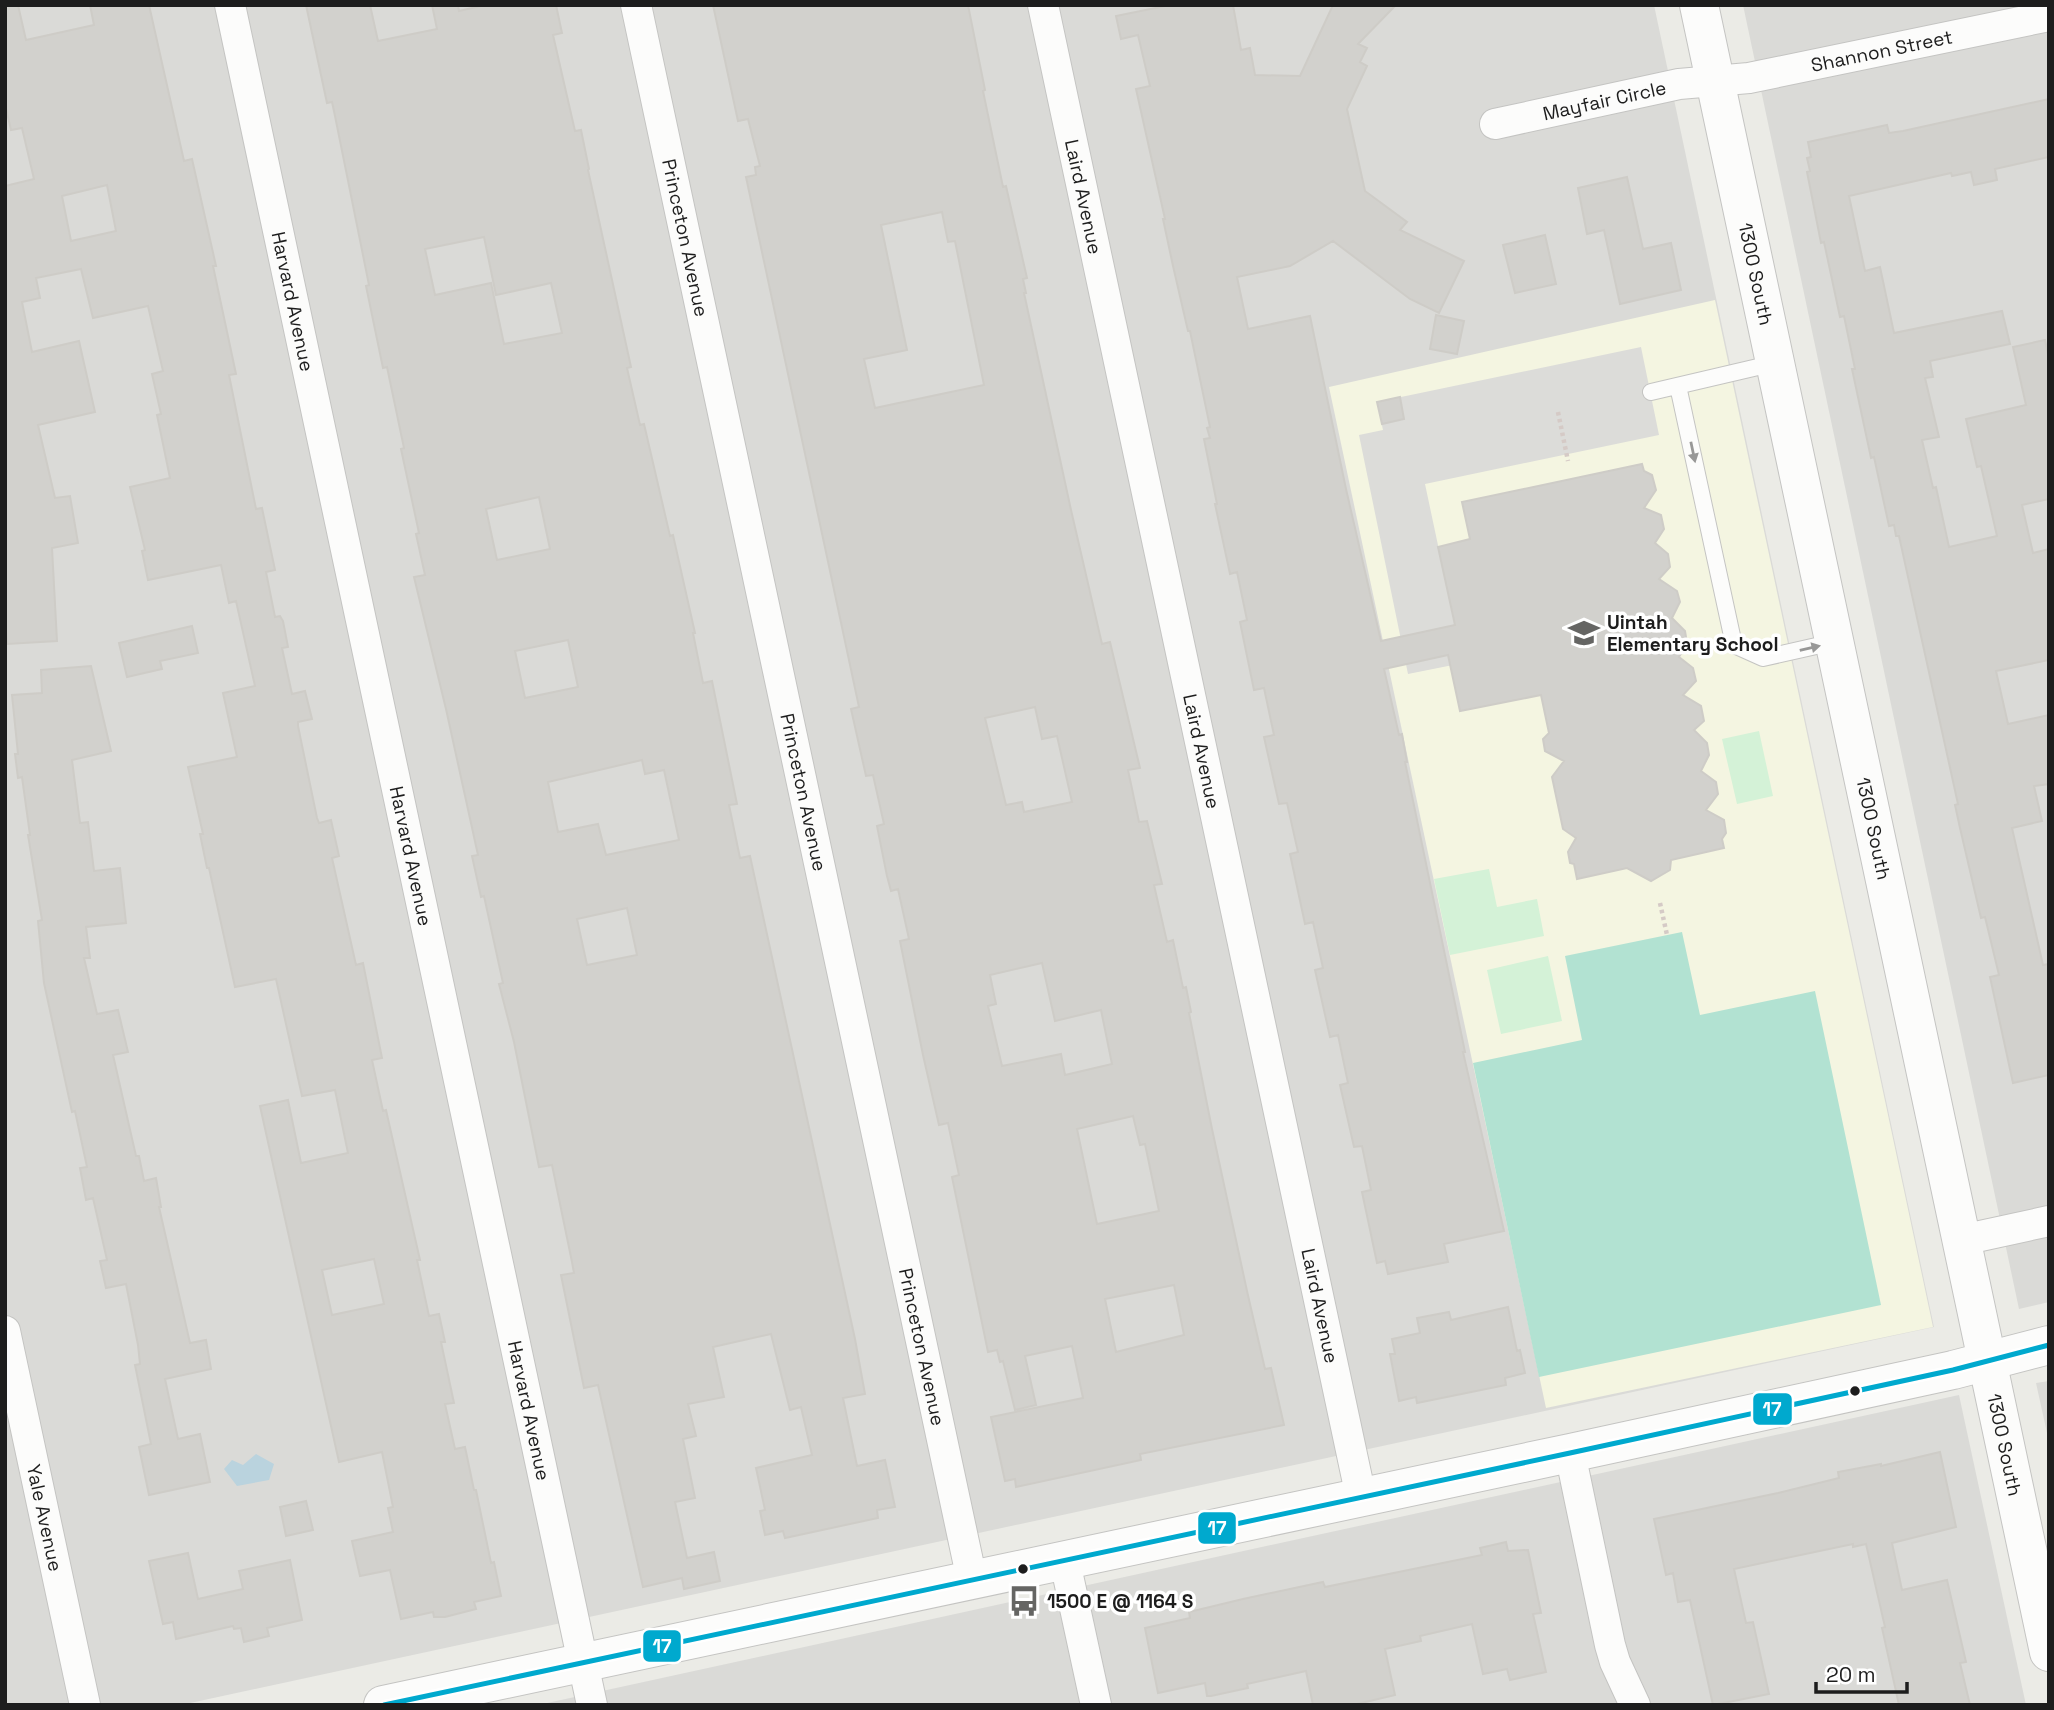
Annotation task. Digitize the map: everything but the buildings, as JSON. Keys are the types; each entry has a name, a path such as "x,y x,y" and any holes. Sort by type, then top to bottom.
{"street":[{"name":"Harvard Avenue","path":"230,5 592,1705"},
{"name":"Princeton Avenue","path":"636,5 972,1580"},
{"name":"Laird Avenue","path":"1042,5 1361,1497"},
{"name":"1300 South","path":"1699,5 2049,1651"},
{"name":"Shannon Street","path":"1715,82 1749,78 2049,16"},
{"name":"Mayfair Circle","path":"1495,124 1679,84 1715,82"},
{"path":"1962,1240 2049,1221"},
{"name":"Yale Avenue","path":"5,1331 86,1705"},
{"path":"383,1705 1570,1453 1953,1370 2049,1345"},
{"path":"1570,1453 1609,1645 1634,1705"},
{"path":"1065,1562 1096,1705"}],"lane":[{"path":"1651,392 1775,363"},
{"path":"1678,386 1734,645 1763,658 1835,642"}],"path":[{"path":"1558,412 1568,461"},
{"path":"1660,903 1667,935"}],"shaded area":[{"path":"5,5 1654,5 1934,1327 181,1705 5,1705"},
{"path":"1743,5 2049,5 2049,1302 2019,1309"},
{"name":"Uintah Elementary School","path":"1715,300 1933,1327 1546,1408 1329,387"},
{"path":"1641,347 1659,435 1425,484 1463,663 1408,674 1359,435 1383,430 1377,402"},
{"path":"2049,1381 2049,1442 2036,1383"},
{"path":"1959,1395 2026,1705 538,1705"}],"green space":[{"path":"1759,731 1773,796 1737,804 1722,739"},
{"path":"1489,869 1497,907 1537,899 1544,936 1450,955 1434,879"},
{"path":"1682,932 1700,1015 1815,991 1881,1305 1539,1377 1473,1063 1582,1040 1565,956"},
{"path":"1548,956 1562,1021 1501,1034 1487,970"}],"water":[{"path":"256,1454 274,1464 269,1480 237,1486 224,1469 232,1460 243,1465"}],"transit line":[{"name":"17","path":"384,1705 1570,1453 1953,1370 2049,1345"}],"place":[{"name":"Uintah Elementary School","path":"1584,633"},
{"name":"1500 E @ 1164 S","path":"1024,1601"}]}
